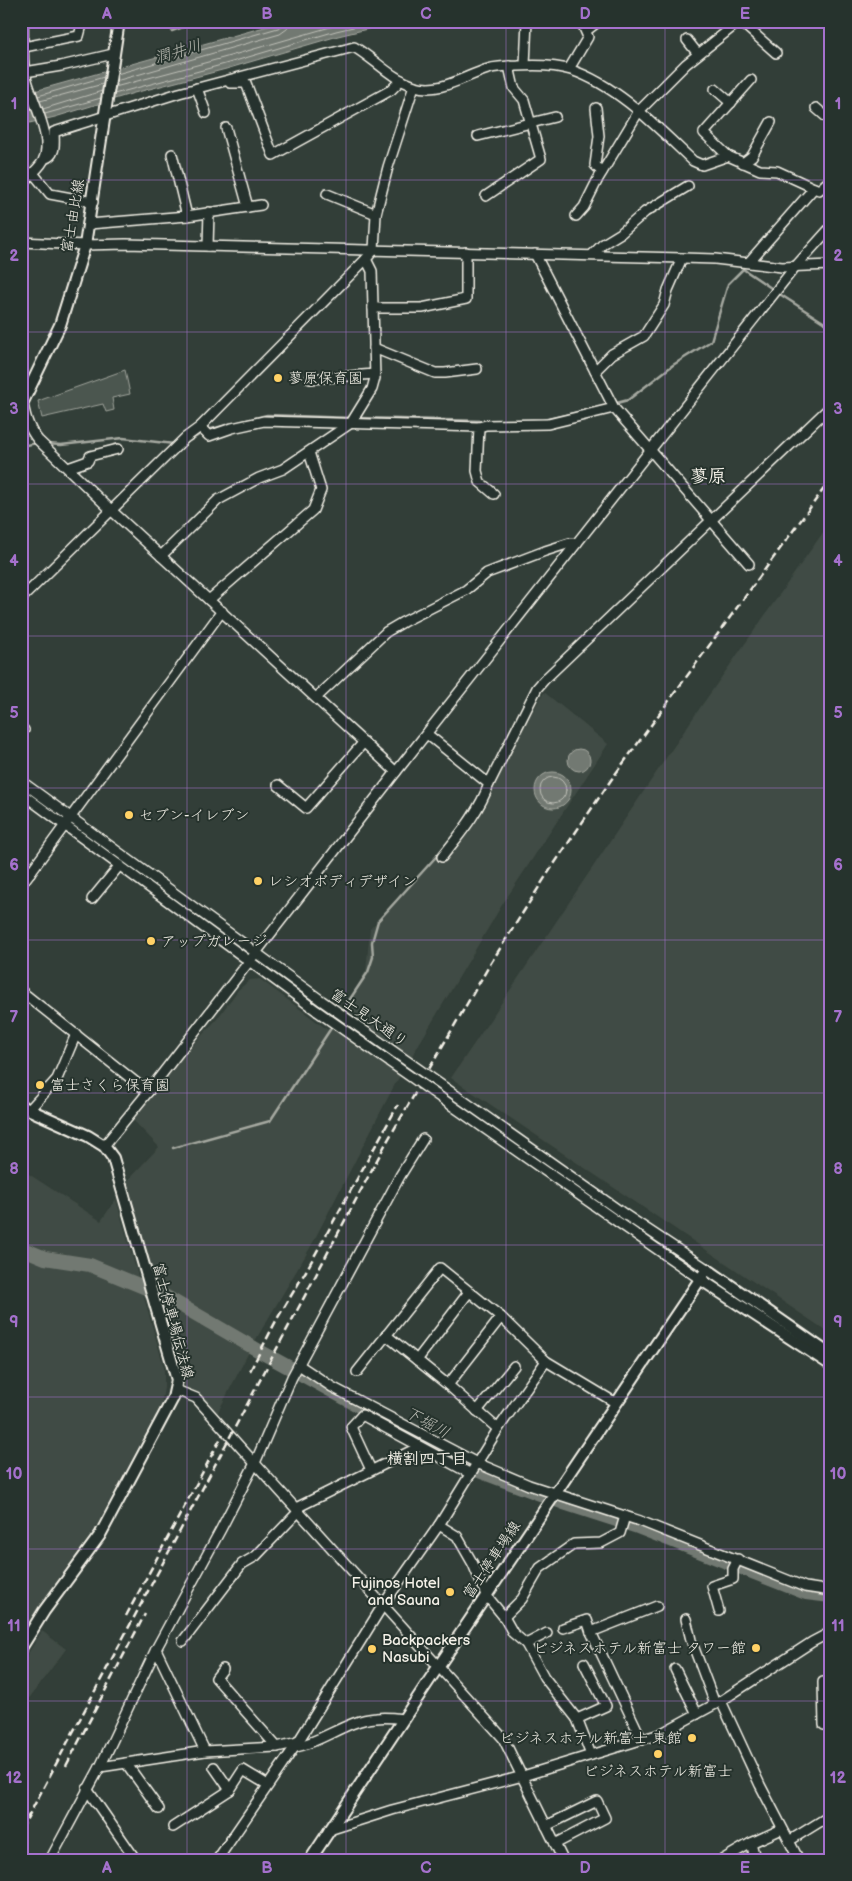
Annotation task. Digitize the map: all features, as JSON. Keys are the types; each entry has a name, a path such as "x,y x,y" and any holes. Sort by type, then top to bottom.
{"main road":[{"name":"富士由比線","path":"22,400 60,325 85,245 119,21"},
{"path":"25,1108 88,1136 104,1146"},
{"name":"富士停車場伝法線","path":"21,1648 44,1611 100,1535 176,1390 177,1380 113,1158 104,1146"},
{"path":"707,1269 831,1355"},
{"name":"富士停車場線","path":"310,1860 486,1595 707,1269"},
{"path":"700,1279 831,1365"}],"street":[{"path":"23,21 23,69 44,132 46,145 44,160"},
{"path":"24,47 79,36 83,21"},
{"path":"526,21 526,65"},
{"path":"569,69 588,37 582,21"},
{"path":"586,30 599,21"},
{"path":"576,216 584,207 602,172 639,111 698,54 740,21 776,53"},
{"path":"687,40 698,54"},
{"path":"21,184 53,153 54,132 105,113 354,47 370,56 390,73 414,86 435,88 494,67 526,65 569,69 586,76 639,111 693,161 702,165 728,156"},
{"path":"23,69 61,66 113,56"},
{"path":"486,196 540,159 524,100 514,88 509,66"},
{"path":"226,81 228,83 246,83 273,155 391,90 401,80"},
{"path":"751,80 704,133 728,156 760,170 777,171 819,190 831,179"},
{"path":"21,599 185,438 200,427 374,250 376,214 388,167 414,86"},
{"path":"197,88 206,113"},
{"path":"716,89 731,103"},
{"path":"596,108 599,136 594,165 602,172"},
{"path":"816,108 831,121"},
{"path":"478,136 555,117"},
{"path":"743,163 752,156 771,122"},
{"path":"226,128 248,207"},
{"path":"172,154 187,216"},
{"path":"33,173 50,194 92,202"},
{"path":"592,255 603,244 621,233 645,212 688,186"},
{"path":"749,262 814,188"},
{"path":"327,194 376,214"},
{"path":"89,224 187,216 261,205"},
{"path":"208,246 209,212"},
{"path":"104,1146 651,449 795,267 831,227"},
{"path":"21,242 85,245 592,255 682,258 795,267 831,265"},
{"path":"373,308 422,308 466,299 466,252"},
{"path":"535,254 613,406 750,564"},
{"path":"596,370 612,354 644,336 664,305 668,290 682,258"},
{"path":"160,556 218,500 259,478 283,469 351,423 372,388 375,374 372,271 366,260"},
{"path":"374,348 435,373 477,369"},
{"path":"310,379 375,374"},
{"path":"22,400 32,433 45,447 160,556 396,772"},
{"path":"200,427 209,436 232,428 264,421 479,427 486,425 548,424 613,406"},
{"path":"442,856 465,828 484,797 537,688 831,406"},
{"path":"479,427 477,471 480,482 494,494"},
{"path":"68,468 88,461 90,456 118,449"},
{"path":"209,600 313,510 321,490 309,452"},
{"path":"316,698 394,626 466,590 487,573 544,551 570,543 577,543"},
{"path":"21,885 222,611"},
{"path":"427,734 489,784"},
{"path":"278,785 306,808 364,742"},
{"name":"富士見大通り","path":"21,781 322,1002 624,1214 707,1269"},
{"name":"富士見大通り","path":"21,793 316,1011 700,1279"},
{"path":"21,863 30,873"},
{"path":"92,899 120,865"},
{"path":"21,991 148,1092"},
{"path":"25,1108 57,1079 76,1034"},
{"path":"50,1860 100,1767 156,1649 255,1463 292,1377 400,1176 423,1139"},
{"path":"357,1372 440,1268 500,1317 546,1361 616,1404"},
{"path":"417,1360 470,1292"},
{"path":"448,1385 500,1317"},
{"path":"386,1335 448,1385 498,1429"},
{"path":"217,1860 297,1745 383,1605 439,1524 498,1429 546,1361"},
{"path":"299,1365 332,1387 477,1463 529,1485 625,1517 806,1587 831,1591"},
{"path":"477,1411 514,1366"},
{"path":"176,1390 196,1398 503,1738 562,1860"},
{"path":"371,1470 351,1427 362,1415 471,1474"},
{"path":"182,1641 242,1564 256,1556 298,1509 419,1447"},
{"path":"504,1617 522,1599 540,1568 574,1544 601,1543 620,1533 625,1517"},
{"path":"439,1524 457,1536 473,1564 486,1595 504,1617 513,1633 526,1644 544,1677 577,1719 591,1755"},
{"path":"719,1611 712,1586 733,1579 733,1570 738,1560"},
{"path":"591,1632 657,1606"},
{"path":"686,1619 691,1640 718,1703 797,1859"},
{"path":"563,1628 586,1620 642,1740"},
{"path":"329,1830 392,1810 523,1776 660,1734 718,1703 812,1642 831,1632"},
{"path":"526,1644 547,1633"},
{"path":"156,1649 205,1751"},
{"path":"577,1719 606,1706 584,1663"},
{"path":"675,1668 697,1714"},
{"path":"223,1669 216,1678 277,1747"},
{"path":"824,1725 823,1682 831,1682"},
{"path":"100,1767 205,1751 309,1744 362,1720 376,1718 404,1720"},
{"path":"126,1763 159,1809"},
{"path":"214,1767 230,1790"},
{"path":"173,1826 230,1790 243,1770 268,1785"},
{"path":"87,1789 136,1860"},
{"path":"546,1826 596,1801 605,1818 555,1844"},
{"path":"789,1841 829,1818"},
{"path":"722,1860 751,1843 782,1829"},
{"path":"749,1860 754,1854 751,1843"}],"shaded area":[{"path":"125,370 130,394 112,398 114,410 106,412 103,404 42,418 38,401"},
{"path":"831,521 831,1334 451,1078 695,715"},
{"path":"544,692 608,744 502,905 394,1086 310,1248 252,1346 215,1418 182,1384 126,1182 159,1147 133,1120 181,1058 217,1019 238,990 250,980 260,979 328,1030 343,1010 366,971 370,929 465,826"},
{"path":"21,1169 101,1221 116,1199 164,1367 164,1388 161,1405 94,1530 24,1629 21,1627"},
{"path":"42,1631 66,1649 21,1709 21,1665"}],"water":[{"name":"潤井川","path":"286,21 401,21 338,36 21,125 21,96 24,94"},
{"path":"575,749 583,749 590,756 590,764 583,771 575,771 568,764 568,756"},
{"path":"553,772 560,773 566,777 570,783 570,797 566,803 560,807 553,808 546,807 540,803 536,797 535,790 536,783 540,777 546,773"}],"waterway":[{"path":"172,31 200,21"},
{"path":"613,404 628,400 673,365 711,341 728,284 743,269 774,290"},
{"path":"778,293 831,327"},
{"path":"543,420 588,410"},
{"path":"207,430 267,415 352,418"},
{"path":"358,418 485,421"},
{"path":"747,480 812,419"},
{"path":"186,443 202,433"},
{"path":"47,444 61,445 123,438 174,444"},
{"path":"21,446 37,443"},
{"path":"464,821 480,795"},
{"path":"342,1011 368,972 373,957 372,942 378,921 443,849"},
{"path":"173,1148 270,1121 339,1016"},
{"name":"下堀川","path":"21,1248 45,1258 90,1265 163,1295 261,1352 476,1470 564,1503 635,1526 806,1593 831,1596"}],"railway":[{"path":"21,1830 385,1145 489,966 546,876 611,780 831,479"},
{"path":"250,1371 277,1319 306,1271 398,1105"},
{"path":"126,1616 223,1434"},
{"path":"66,1766 145,1614"}],"place":[{"name":"蓼原保育園","path":"278,378"},
{"name":"セブン-イレブン","path":"129,815"},
{"name":"レシオボディデザイン","path":"258,881"},
{"name":"アップガレージ","path":"151,941"},
{"name":"富士さくら保育園","path":"40,1085"},
{"name":"Fujinos Hotel and Sauna","path":"450,1592"},
{"name":"ビジネスホテル新富士 タワー館","path":"756,1648"},
{"name":"Backpackers Nasubi","path":"372,1649"},
{"name":"ビジネスホテル新富士 東館","path":"692,1738"},
{"name":"ビジネスホテル新富士","path":"658,1754"}],"district":[{"name":"蓼原","path":"708,476"},
{"name":"横割四丁目","path":"427,1459"}]}
